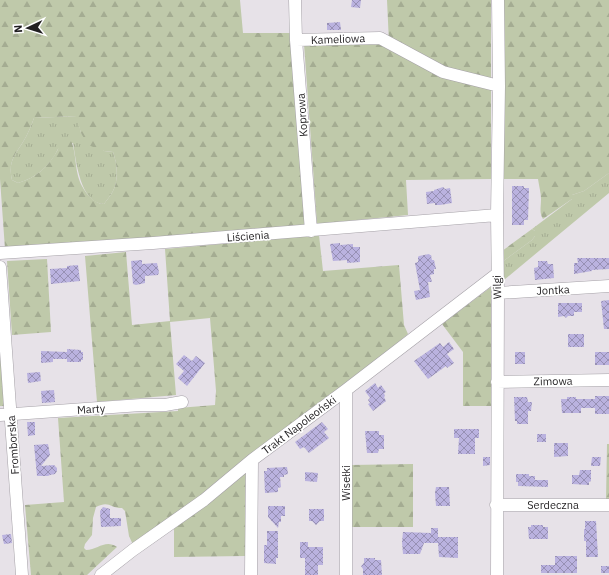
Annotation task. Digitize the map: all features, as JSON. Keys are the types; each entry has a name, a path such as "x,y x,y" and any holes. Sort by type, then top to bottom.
{"street":[{"name":"Koprowa","path":"295,0 296,40 311,231"},
{"name":"Wilgi","path":"496,575 498,293 496,215 499,86 498,0"},
{"name":"Kameliowa","path":"296,40 380,38 443,72 499,86"},
{"name":"Liścienia","path":"0,253 311,231 496,215"},
{"name":"Fromborska","path":"0,267 5,414 22,575"},
{"name":"Trakt Napoleoński","path":"101,575 133,550 204,500 252,460 497,274"},
{"name":"Jontka","path":"498,293 609,286"},
{"name":"Zimowa","path":"497,382 609,380"},
{"name":"Wisełki","path":"346,390 346,575"},
{"name":"Marty","path":"5,414 140,405 165,405 182,402"},
{"path":"251,575 252,460"},
{"name":"Serdeczna","path":"496,505 609,505"}],"green space":[{"path":"0,0 240,0 243,33 291,33 305,225 5,249 0,179","holes":["76,116 81,133 88,145 104,151 113,152 116,161 117,176 115,186 104,204 96,202 86,193 82,186 78,176 72,141 69,136 63,139 51,161 40,172 18,183 12,180 11,164 34,118"]},
{"path":"387,0 491,0 491,179 406,180 408,215 317,224 304,44 389,43"},
{"path":"502,0 609,0 609,173 584,191 572,195 572,199 543,219 538,179 503,179"},
{"path":"77,116 81,133 104,151 113,152 117,171 116,181 113,191 104,204 96,202 89,197 84,189 78,170 73,143 58,149 47,166 36,175 18,183 12,180 11,164 34,118"},
{"path":"609,173 609,193 504,280 502,279 502,262 532,240 535,236 535,231 532,229 572,199 572,195 584,191"},
{"path":"532,229 535,231 535,236 532,240 502,262 502,251"},
{"path":"319,235 323,271 399,265 404,325 408,334 345,386 246,460 245,556 174,557 174,529 205,504 134,547 129,536 125,511 122,508 104,504 96,507 93,518 92,535 85,544 84,548 86,550 90,550 105,544 117,547 87,575 31,575 25,505 64,502 58,418 178,411 178,408 215,405 216,391 210,318 170,322 176,395 97,402 85,256 126,252 132,325 170,321 165,249"},
{"path":"47,259 51,332 12,335 7,261"},
{"path":"491,287 491,406 463,406 463,352 442,324"},
{"path":"0,336 6,406 0,406"},
{"path":"607,444 609,444 609,500 606,500"},
{"path":"413,464 413,527 350,527 350,465"}],"building":[{"path":"352,0 361,0 360,8 351,7"},
{"path":"340,22 341,30 327,30 327,23"},
{"path":"512,186 524,186 524,188 529,188 528,220 524,220 524,225 512,225"},
{"path":"443,187 445,189 450,188 452,203 440,205 435,205 435,203 427,204 426,192 434,191"},
{"path":"340,243 340,245 353,244 353,247 360,247 360,262 347,263 347,260 333,261 330,244"},
{"path":"431,255 432,260 434,260 436,269 434,269 434,274 430,275 432,282 428,282 430,297 416,300 414,291 420,290 415,263 418,262 419,256"},
{"path":"577,258 609,258 609,269 592,270 574,274 574,263 578,263"},
{"path":"142,260 142,264 157,263 159,272 158,275 145,276 145,283 136,285 133,284 131,261"},
{"path":"538,261 547,261 548,264 553,264 554,278 535,280 534,268 538,267"},
{"path":"78,265 80,281 51,284 50,269 67,268 67,266"},
{"path":"609,300 609,329 604,329 601,301"},
{"path":"558,303 582,303 582,312 574,312 574,316 568,316 566,318 564,316 558,317"},
{"path":"568,334 584,334 584,347 568,347"},
{"path":"449,342 454,349 447,354 454,363 447,368 446,366 428,379 414,361 440,343 443,347"},
{"path":"67,349 81,350 81,352 83,352 83,360 81,360 81,362 67,362 67,359 53,359 53,362 41,363 41,351 67,352"},
{"path":"515,352 525,352 525,364 515,364"},
{"path":"595,352 609,352 609,365 595,365"},
{"path":"184,355 192,361 196,356 205,363 187,386 178,378 184,371 176,364"},
{"path":"40,372 41,381 28,383 27,373"},
{"path":"375,383 378,388 381,385 386,392 384,393 384,397 386,401 373,411 368,404 370,403 368,400 370,398 365,391"},
{"path":"54,390 55,402 42,403 41,391"},
{"path":"595,396 609,396 609,414 595,414 595,408 581,408 581,413 562,413 561,399 576,397 576,399 595,399"},
{"path":"514,397 527,397 528,402 532,402 531,411 528,411 528,424 517,424 517,421 515,421"},
{"path":"27,422 35,422 35,435 28,436"},
{"path":"322,422 328,429 324,432 329,438 309,453 304,447 300,449 295,442"},
{"path":"454,429 479,429 479,438 475,438 475,454 458,454 459,438 454,438"},
{"path":"365,431 379,431 379,435 384,435 384,449 379,449 378,453 367,453"},
{"path":"537,434 546,434 546,442 537,442"},
{"path":"554,443 568,443 568,456 554,457"},
{"path":"48,444 50,455 41,466 54,465 57,468 57,471 55,474 48,476 37,476 34,445"},
{"path":"483,457 490,457 490,465 483,466"},
{"path":"592,457 601,457 600,466 591,466"},
{"path":"287,467 288,474 284,475 284,477 280,477 281,487 278,488 278,492 265,493 264,471 267,471 267,468"},
{"path":"580,470 591,470 591,481 589,482 589,485 572,484 572,475 579,475"},
{"path":"305,472 318,473 317,482 305,481"},
{"path":"516,474 529,474 529,476 535,476 535,480 548,480 548,487 518,486 518,482 516,482"},
{"path":"436,487 449,487 450,506 436,506"},
{"path":"268,506 285,506 285,516 281,516 281,522 279,522 278,528 268,517"},
{"path":"103,507 110,509 110,518 121,518 121,526 101,527 100,511"},
{"path":"309,509 324,509 324,521 320,521 316,525 312,521 309,521"},
{"path":"585,521 596,521 598,557 586,557 586,541 584,541"},
{"path":"531,525 543,525 543,527 548,527 548,539 529,539 528,527 531,527"},
{"path":"431,528 438,528 438,537 458,537 458,558 439,557 438,543 424,543 420,554 403,554 403,532 431,533"},
{"path":"267,531 278,531 278,558 276,558 276,564 264,563 264,545 267,545"},
{"path":"11,534 12,543 4,544 2,535"},
{"path":"300,542 308,542 308,547 323,547 323,565 318,565 318,575 305,575 305,558 300,558"},
{"path":"555,556 577,556 577,573 541,573 541,565 555,565"},
{"path":"364,558 375,558 375,560 381,560 382,575 363,575 363,569 361,566 364,563"},
{"path":"601,566 609,566 609,573 601,573"}]}
